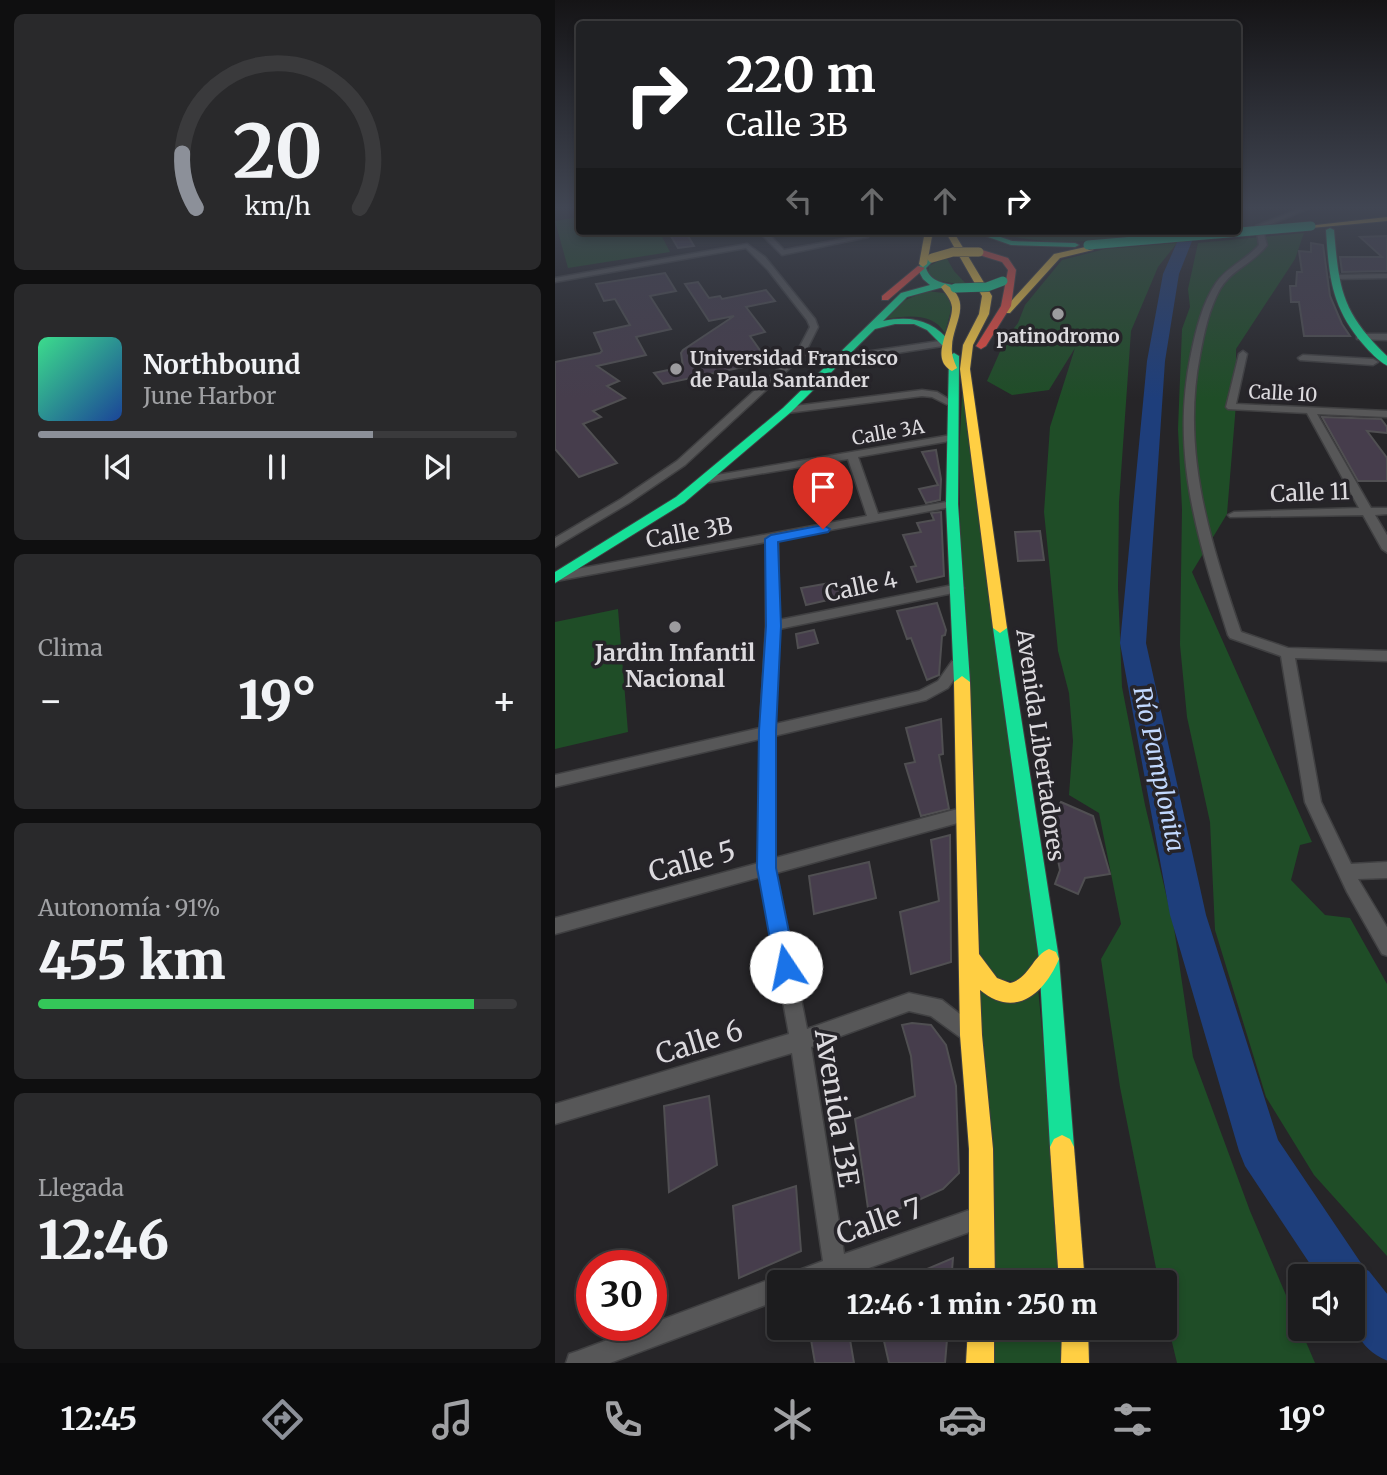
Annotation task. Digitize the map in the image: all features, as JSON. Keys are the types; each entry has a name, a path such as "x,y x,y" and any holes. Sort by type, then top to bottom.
{"main road":[{"path":"555,573 721,455 784,400 894,288 913,273"},
{"path":"924,273 923,276 946,287 955,295 959,305 946,343 946,358 952,369"},
{"path":"963,273 976,296 976,306 959,339 952,369 952,504 961,657 971,1035 981,1149 982,1270"},
{"name":"Avenida Libertadores","path":"974,273 987,295 986,306 967,351 965,369 999,624 1049,959 1071,1270"},
{"path":"555,573 616,541 705,480 787,410 904,295 946,287 987,287 1012,273"},
{"path":"996,323 1042,273"},
{"path":"1334,273 1343,313 1380,362"},
{"path":"970,400 976,355 1009,297 1009,275"},
{"path":"874,326 897,320 920,321 937,328 946,343"},
{"path":"971,960 979,979 995,992 1016,994 1033,986 1044,973 1049,959"},
{"path":"980,1363 981,1340"},
{"path":"1075,1340 1075,1363"}],"street":[{"path":"555,280 597,273"},
{"path":"555,543 681,463 792,364 808,342 813,327 812,319 773,273"},
{"path":"1230,273 1223,278 1207,309 1189,374 1186,449 1200,523 1235,635 1287,653 1387,656"},
{"path":"1334,277 1387,276"},
{"path":"1360,337 1387,337"},
{"path":"838,359 946,343"},
{"name":"Calle 10","path":"1243,354 1231,407 1387,414"},
{"path":"1303,358 1380,362"},
{"path":"787,410 922,393 934,394 952,404"},
{"path":"1311,412 1387,549"},
{"name":"Calle 3A","path":"705,480 951,439"},
{"path":"852,455 874,519"},
{"name":"Calle 3B","path":"555,573 771,539 952,504"},
{"name":"Calle 11","path":"1234,515 1387,510"},
{"name":"Avenida 13E","path":"771,539 773,626 767,731 767,868 800,1041 835,1268"},
{"name":"Calle 4","path":"773,626 958,588"},
{"path":"1287,653 1313,802 1346,872 1387,948"},
{"path":"555,781 931,692 951,679 961,657"},
{"name":"Calle 5","path":"555,926 965,814"},
{"path":"1346,872 1387,870"},
{"name":"Calle 6","path":"555,1114 800,1041 909,1002 935,1007 971,1035"},
{"name":"Calle 7","path":"830,1270 983,1217"},
{"path":"578,1363 767,1293"}],"green space":[{"path":"928,273 955,273 968,286 935,280"},
{"path":"1052,273 1156,273 1131,331 1119,502 1118,588 1122,687 1145,805 1174,928 1193,1057 1250,1211 1288,1300 1288,1341 1306,1341 1315,1363 1177,1363 1171,1340 1177,1340 1177,1270 1156,1270 1120,1087 1101,959 1121,924 1099,813 1069,795 1073,741 1069,693 1058,651 1044,512 1050,427 1075,348 1049,390 1012,395 987,381 1006,338 1018,323 1025,305"},
{"path":"1192,273 1286,273 1236,349 1236,404 1227,514 1192,572 1312,842 1300,845 1291,880 1325,915 1350,918 1387,984 1387,1256 1314,1175 1266,1097 1215,930 1210,822 1187,717 1180,645 1182,509 1178,429 1182,329 1190,307 1188,289"},
{"path":"927,291 944,293 953,302 945,333 940,326 918,317 886,319 903,301"},
{"path":"963,377 1045,956 1032,985 981,976 961,574 959,456"},
{"path":"618,609 628,732 555,749 555,622"},
{"path":"976,982 1038,988 1065,1270 987,1270"},
{"path":"986,1340 1069,1340 1069,1363 986,1363"}],"building":[{"path":"665,273 676,291 650,296 671,329 636,337 646,355 597,366 619,381 607,386 625,398 593,411 601,417 583,424 617,463 579,477 555,449 555,362 600,353 602,351 594,333 630,325 615,299 604,301 596,284"},
{"path":"1297,273 1327,273 1330,296 1350,336 1304,336 1299,302 1291,302 1290,286 1296,286"},
{"path":"698,282 709,298 720,296 722,299 766,290 775,301 746,307 765,332 750,336 764,356 758,358 762,363 663,384 654,373 683,367 683,350 734,316 709,321 685,284"},
{"path":"1322,417 1381,419 1387,427 1387,433 1367,431 1387,458 1387,481 1358,481"},
{"path":"936,450 941,479 940,500 926,503 919,489 938,485 922,452"},
{"path":"941,512 944,576 917,582 911,567 916,566 903,535 921,532 917,523 934,520 931,513"},
{"path":"1040,531 1044,560 1018,561 1015,532"},
{"path":"836,582 841,597 806,605 801,588"},
{"path":"937,603 946,630 942,636 939,675 927,680 897,611"},
{"path":"814,630 818,643 798,648 796,634"},
{"path":"941,719 943,754 939,755 949,809 921,816 905,764 915,762 906,728"},
{"path":"1061,802 1093,816 1110,874 1085,878 1078,894 1055,884 1060,870 1050,821"},
{"path":"950,835 951,962 911,974 900,912 939,901 931,840"},
{"path":"869,862 876,898 814,914 809,876"},
{"path":"902,1025 931,1025 946,1045 956,1086 959,1173 943,1189 870,1222 855,1119 915,1096 911,1056"},
{"path":"709,1096 717,1165 669,1192 664,1106"},
{"path":"796,1186 801,1251 739,1278 733,1206"},
{"path":"953,1258 952,1270 925,1270"},
{"path":"811,1340 850,1340 854,1363 815,1363"},
{"path":"884,1340 947,1340 945,1363 889,1363"}],"waterway":[{"name":"Río Pamplonita","path":"1172,273 1156,361 1133,643 1188,915 1260,1151 1337,1264"},
{"name":"Río Pamplonita","path":"1365,1304 1388,1337"}],"traffic: fast":[{"path":"923,273 934,283 955,288"},
{"path":"1334,273 1341,304 1348,318 1370,346 1388,363"},
{"path":"955,288 987,287 1003,281"},
{"path":"555,578 680,500 787,410 904,295 939,285"},
{"path":"874,326 895,321 914,321 931,328 946,343"},
{"path":"954,356 952,504 962,682"},
{"path":"1000,628 1049,959 1062,1147"}],"traffic: slow":[{"path":"973,273 987,296 984,314 968,345 965,369 1000,628"},
{"path":"1007,311 1042,273"},
{"path":"945,287 956,306 947,344 947,355 952,368"},
{"path":"962,682 971,1035 981,1149 982,1270"},
{"path":"971,960 990,985 1010,993 1021,991 1031,984 1049,959"},
{"path":"1062,1147 1071,1270"},
{"path":"980,1363 981,1340"},
{"path":"1075,1340 1075,1363"}],"traffic: jam":[{"path":"885,298 915,273"},
{"path":"981,346 1006,306 1012,273"}],"place":[{"name":"patinodromo","path":"1058,314"},
{"name":"Universidad Francisco de Paula Santander","path":"676,369"},
{"name":"Jardin Infantil Nacional","path":"675,627"}],"route":[{"path":"786,967 767,868 767,731 773,626 771,539 823,529"}]}
